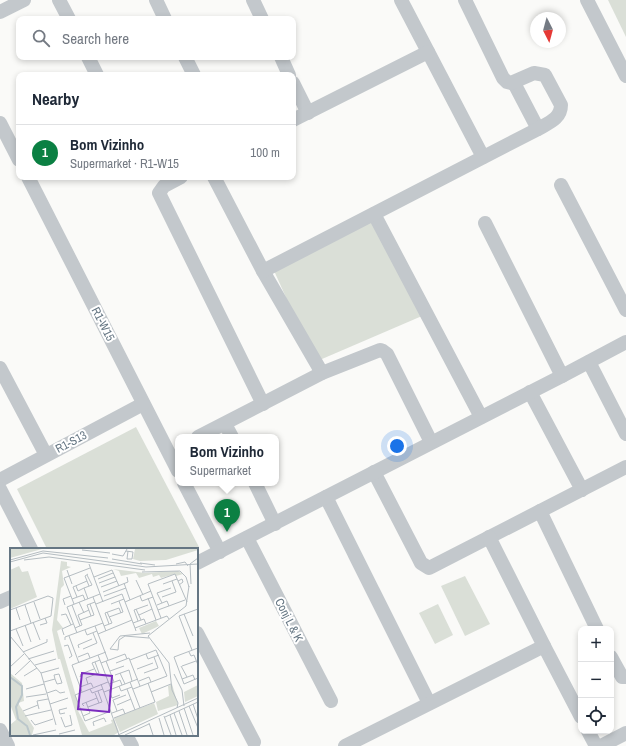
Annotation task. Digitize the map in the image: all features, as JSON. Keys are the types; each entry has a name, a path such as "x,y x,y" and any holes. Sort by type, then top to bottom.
{"street":[{"path":"0,12 24,0"},
{"path":"59,0 67,16"},
{"path":"156,0 164,16"},
{"path":"253,0 261,16"},
{"path":"401,0 483,157"},
{"path":"263,271 538,129 558,116 561,111 560,105 545,75 534,73 514,83 507,82 503,78 465,0"},
{"path":"587,0 626,76"},
{"path":"296,119 428,52"},
{"path":"90,60 96,72"},
{"path":"186,60 192,72"},
{"path":"282,60 288,72"},
{"path":"514,83 538,129"},
{"path":"296,89 308,113"},
{"path":"0,123 16,154"},
{"name":"R1-W15","path":"30,180 143,404 173,450"},
{"path":"175,180 164,186 159,193 263,404"},
{"path":"216,180 263,271 322,373"},
{"path":"561,185 626,310"},
{"path":"374,214 481,417"},
{"path":"485,223 562,376"},
{"path":"198,563 626,342"},
{"path":"204,434 322,373 376,351 383,351 386,354 431,442"},
{"path":"589,362 626,434"},
{"path":"0,368 46,455"},
{"path":"530,392 582,490"},
{"name":"R1-S13","path":"0,480 143,404"},
{"path":"225,424 230,434"},
{"path":"374,472 418,557 425,566 429,568 626,467"},
{"path":"186,486 220,552"},
{"path":"256,486 275,524"},
{"path":"0,489 30,548"},
{"path":"326,497 429,702"},
{"path":"540,511 596,626"},
{"path":"489,537 578,711"},
{"name":"Conj L & K","path":"247,538 331,701"},
{"path":"0,602 10,597"},
{"path":"198,635 254,742"},
{"path":"345,746 429,702 544,646"},
{"path":"613,662 622,677 626,677"},
{"path":"0,730 8,746"},
{"path":"590,734 596,746"},
{"path":"601,746 626,734"},
{"path":"127,736 132,746"}],"shaded area":[{"path":"608,0 626,0 626,37"},
{"path":"376,214 422,316 315,362 271,264"},
{"path":"136,427 199,547 46,548 17,489"},
{"path":"465,576 490,624 465,636 441,586"},
{"path":"438,604 453,635 435,644 419,613"}],"place":[{"name":"Bom Vizinho","path":"227,532"}]}
